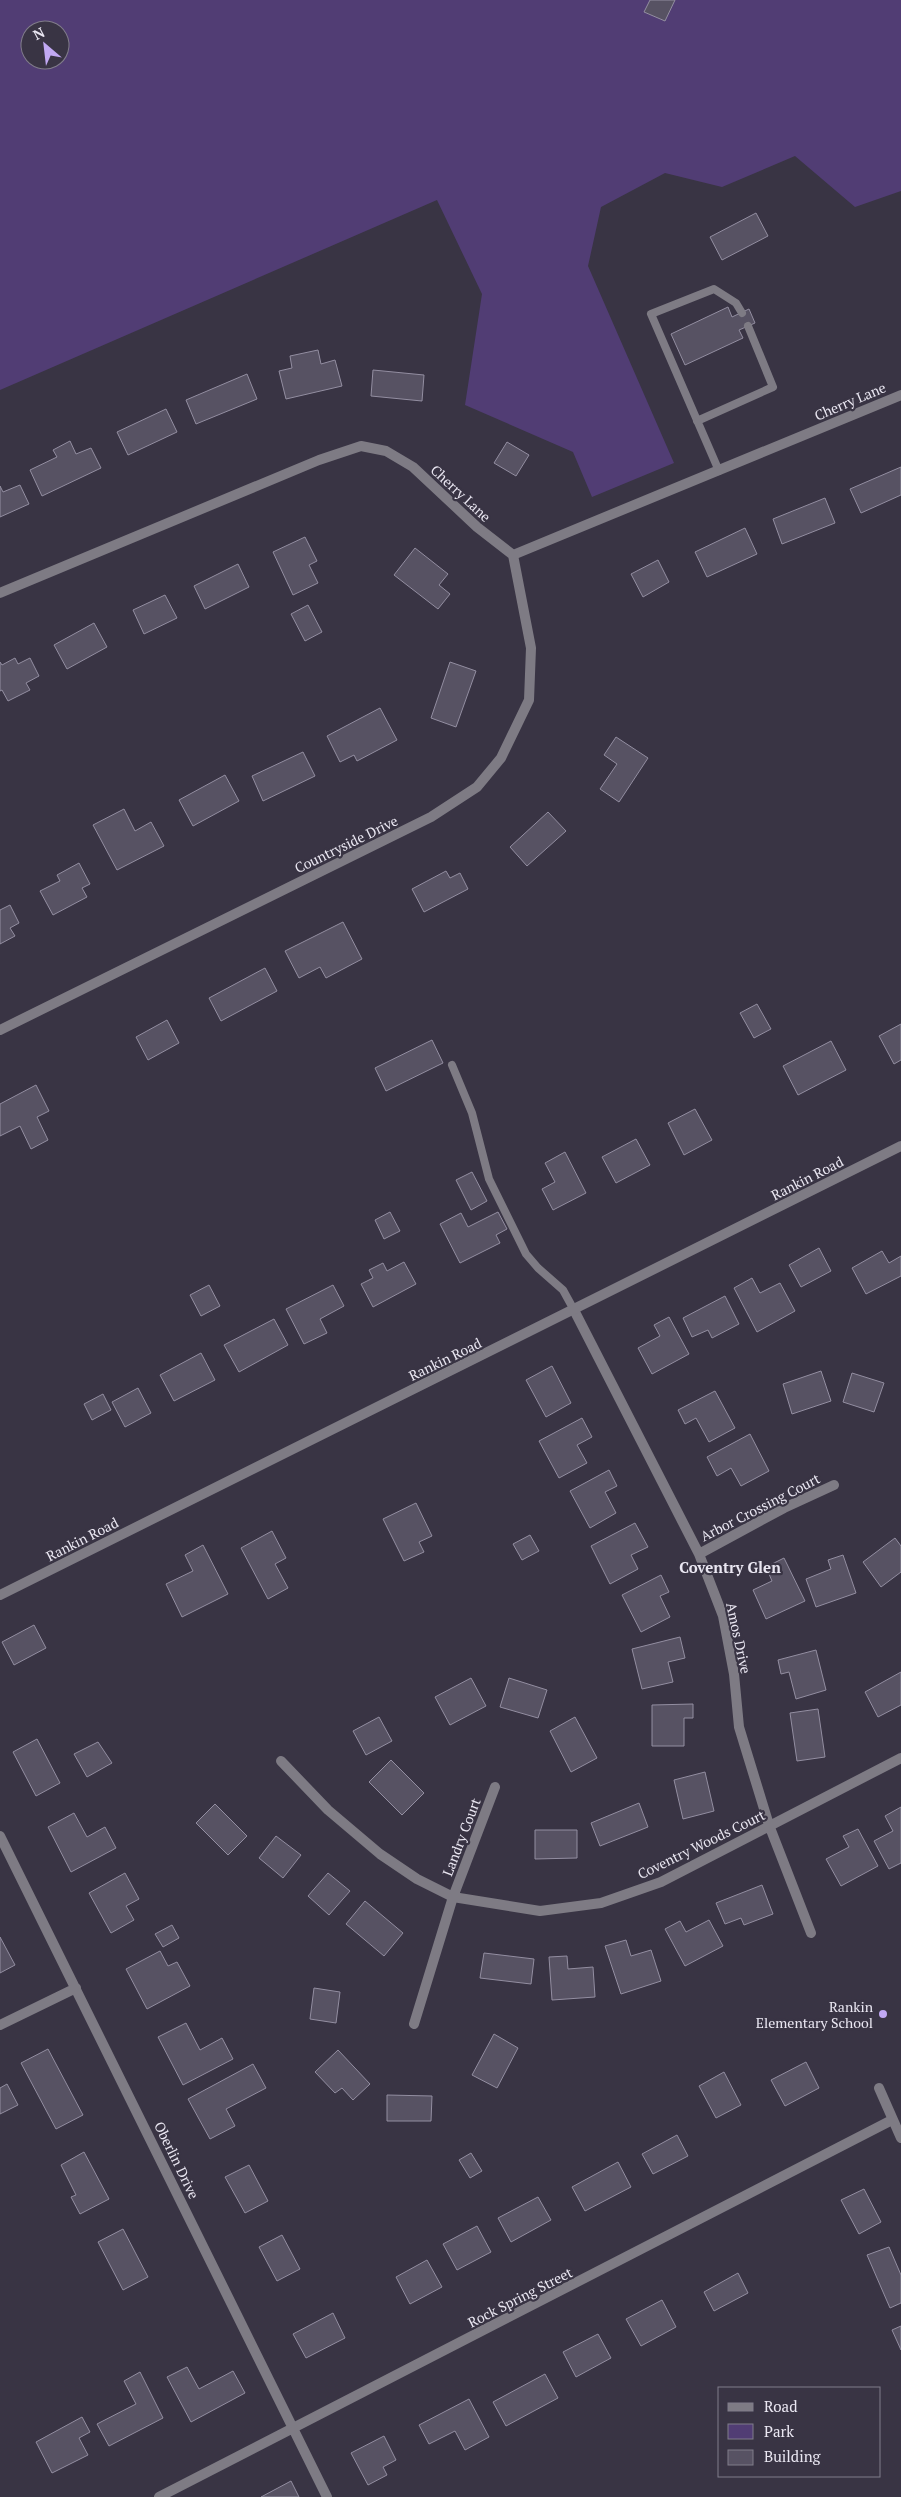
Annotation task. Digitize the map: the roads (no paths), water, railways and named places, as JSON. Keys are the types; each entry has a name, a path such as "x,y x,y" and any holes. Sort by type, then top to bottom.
{"street":[{"name":"Cherry Lane","path":"0,593 319,460 361,446 386,451 413,467 477,527 513,555 901,395"},
{"name":"Countryside Drive","path":"0,1030 431,817 477,787 501,758 529,700 531,648 513,555"},
{"name":"Rankin Road","path":"0,1595 901,1146"},
{"name":"Amos Drive","path":"574,1310 699,1554 723,1616 734,1674 739,1727 769,1826 811,1934"},
{"name":"Arbor Crossing Court","path":"699,1554 784,1508 834,1484"},
{"name":"Coventry Woods Court","path":"281,1761 328,1810 380,1854 417,1879 453,1897 540,1912 602,1903 661,1882 901,1758"},
{"name":"Landry Court","path":"414,2024 453,1897 495,1787"},
{"name":"Oberlin Drive","path":"0,1836 327,2497"},
{"path":"0,2025 76,1988"},
{"path":"879,2088 901,2138"},
{"name":"Rock Spring Street","path":"159,2497 892,2120"}],"lane":[{"path":"719,471 651,314 714,289 736,303 742,313"},
{"path":"698,421 773,387 748,326"},
{"path":"452,1065 472,1113 489,1179 522,1245 538,1268 563,1290 574,1310"}],"place":[{"name":"Rankin Elementary School","path":"883,2014"}],"district":[{"name":"Coventry Glen","path":"730,1567"}]}
